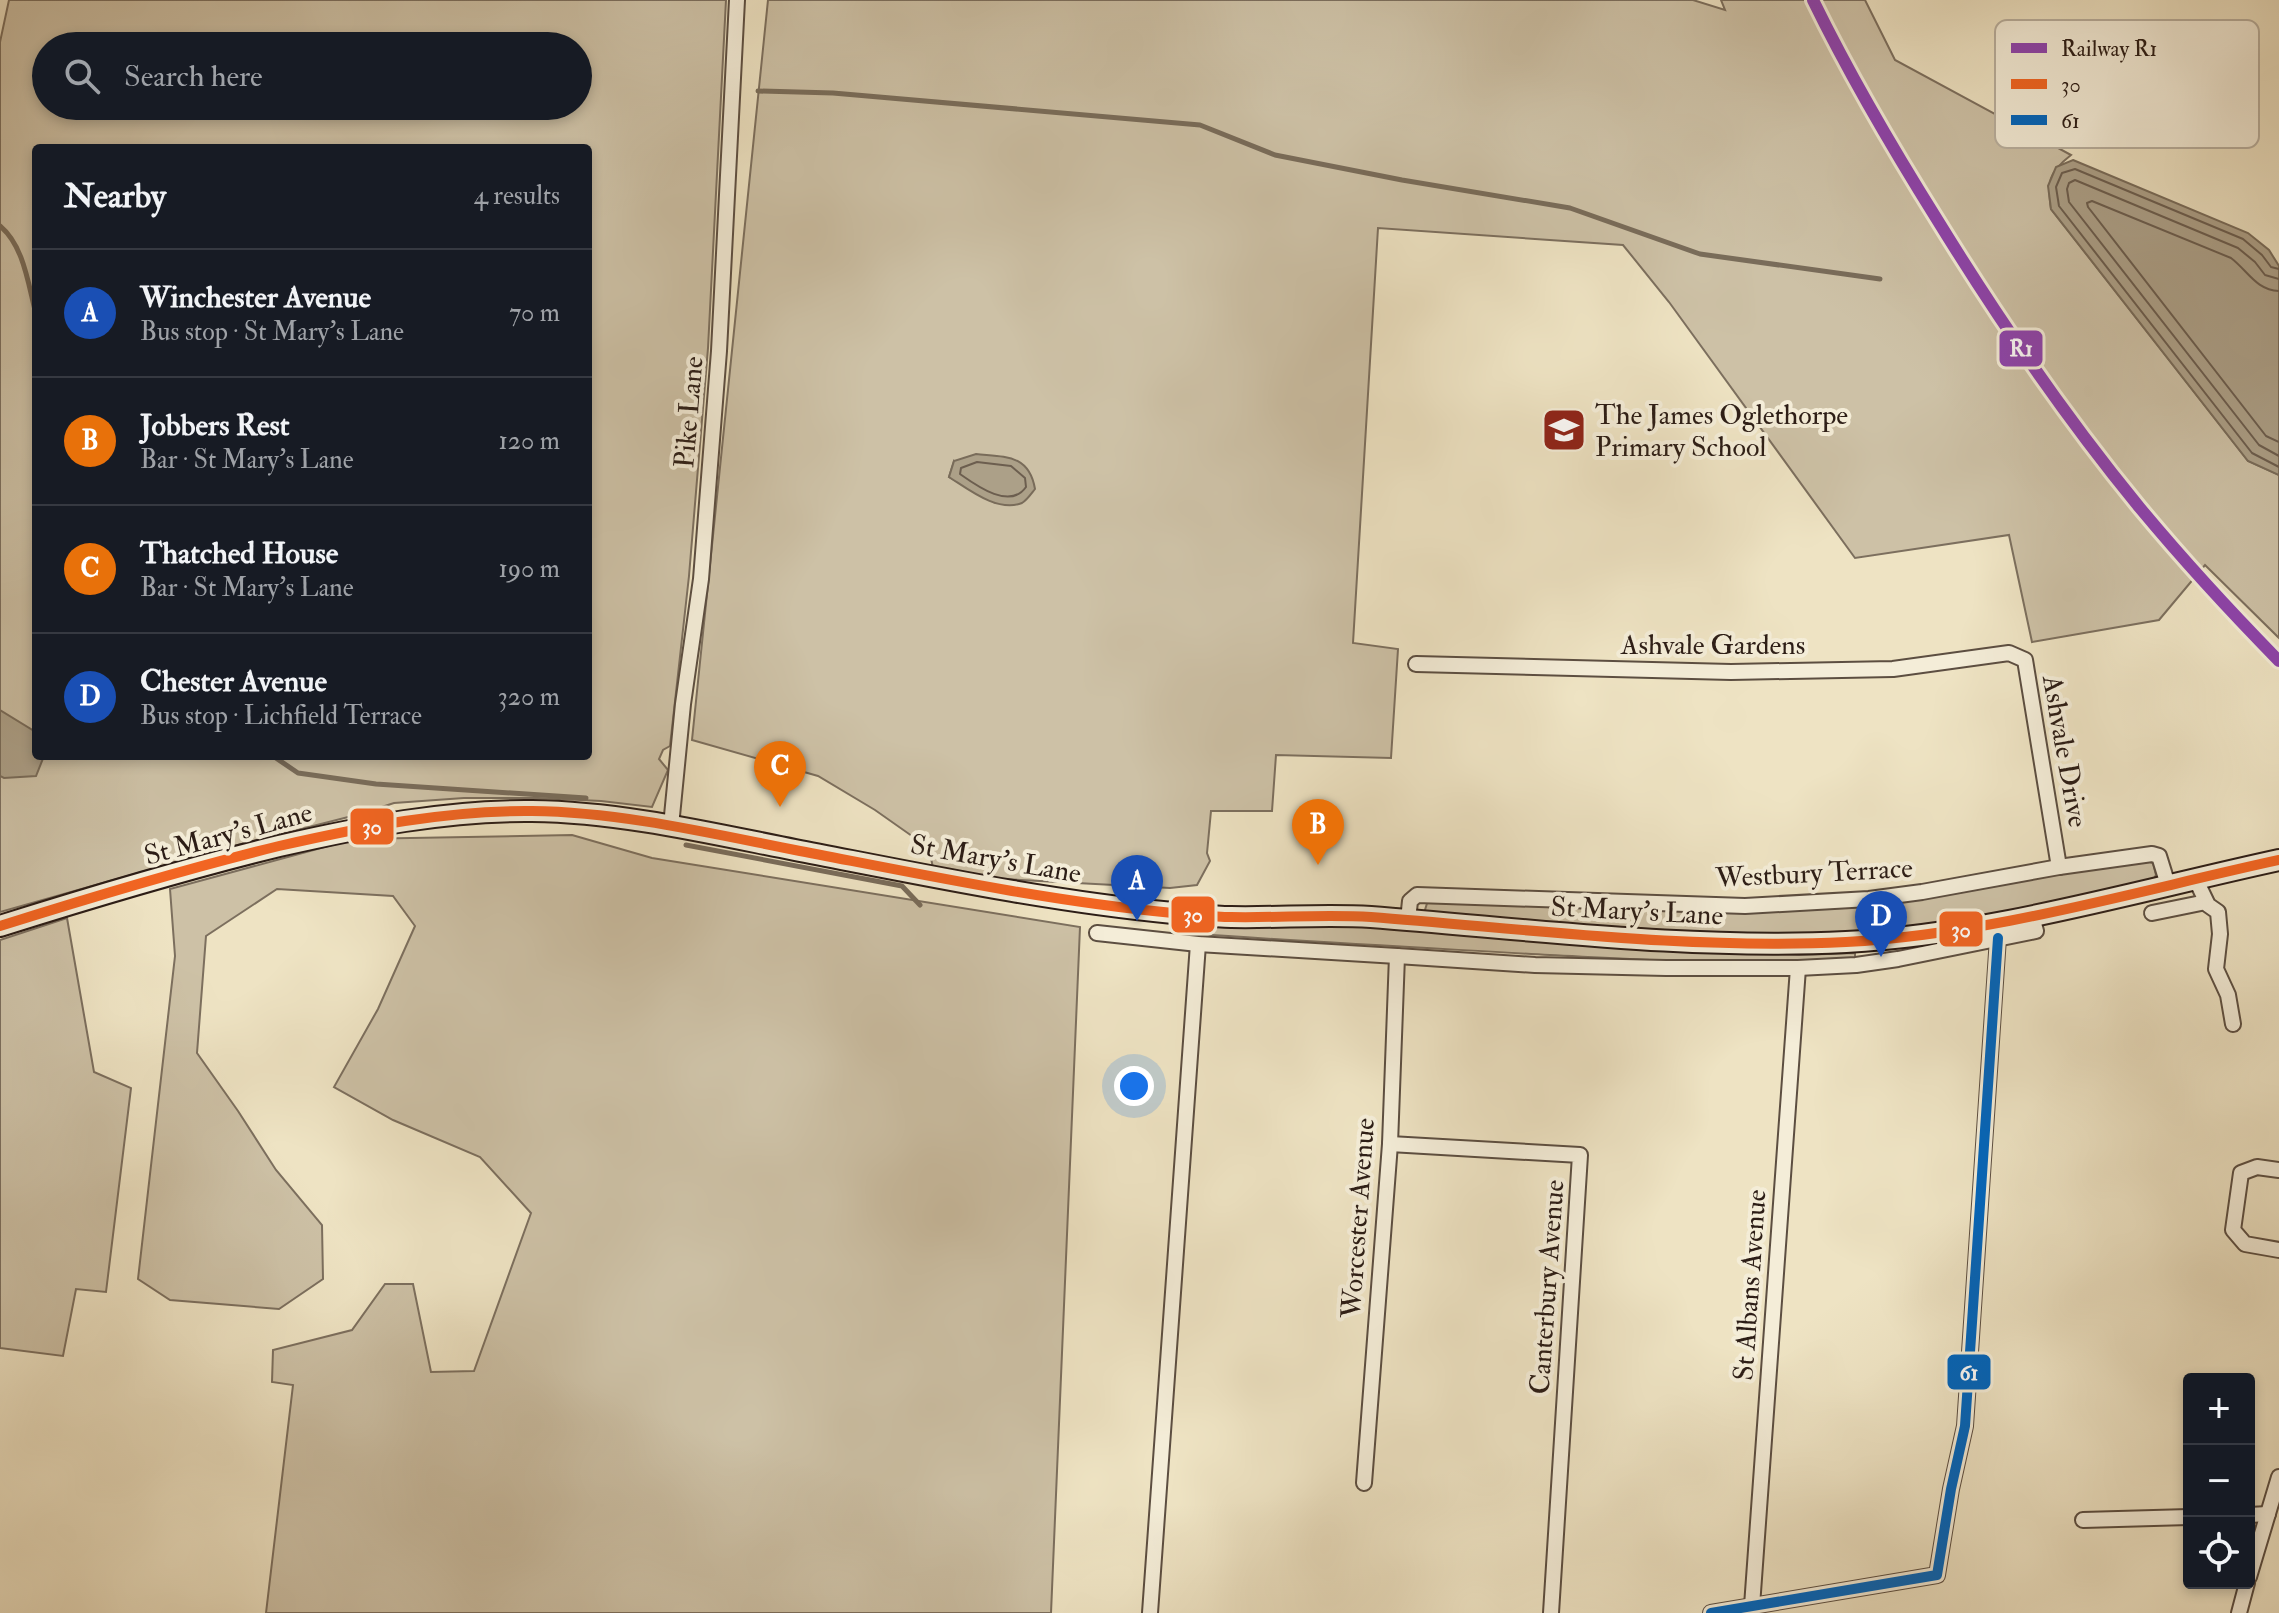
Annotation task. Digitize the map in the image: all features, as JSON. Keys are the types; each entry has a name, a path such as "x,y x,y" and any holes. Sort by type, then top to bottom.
{"main road":[{"name":"St Mary's Lane","path":"0,926 225,859 397,821 465,812 536,811 609,817 968,882 1170,912 1230,917 1357,916 1558,934 1766,944 1848,942 1932,934 2032,916 2279,860"}],"street":[{"name":"Pike Lane","path":"671,826 683,704 701,579 714,412 737,0"},
{"name":"Ashvale Gardens","path":"1416,664 1745,672 1893,669 2009,653"},
{"name":"Ashvale Drive","path":"2009,653 2025,660 2059,867"},
{"name":"Westbury Terrace","path":"1408,920 1410,901 1417,895 1745,906 1869,899 2152,854 2159,856 2168,885"},
{"path":"2195,878 2206,902 2218,912 2220,934 2216,969 2228,995 2233,1024"},
{"path":"2152,913 2206,902"},
{"path":"1169,941 1170,912"},
{"path":"1097,933 1198,944 1535,965 1798,968 1898,959 2036,931 2032,916"},
{"path":"1711,1613 1937,1575 1965,1426 1998,938"},
{"path":"1150,1613 1198,944"},
{"name":"Worcester Avenue","path":"1364,1483 1390,1144 1397,956"},
{"name":"St Albans Avenue","path":"1752,1606 1798,968"},
{"name":"Canterbury Avenue","path":"1390,1144 1580,1155 1551,1613"},
{"path":"2279,1170 2257,1167 2241,1173 2233,1230 2245,1244 2279,1250"},
{"path":"2255,1557 2279,1477"},
{"path":"2255,1515 2268,1514"},
{"path":"2083,1520 2183,1517"}],"shaded area":[{"path":"9,0 726,0 708,348 689,576 670,746 663,750 659,759 668,770 652,807 538,798 464,798 394,803 0,912 0,42"},
{"path":"768,0 1693,0 1725,10 1721,0 1865,0 1895,60 1995,114 1995,148 2058,148 2071,155 2051,179 2051,209 2248,461 2279,475 2279,638 2205,565 2159,620 2032,642 2009,535 1855,558 1669,302 1623,245 1378,228 1353,643 1398,649 1391,758 1276,755 1272,811 1211,811 1207,853 1210,861 1197,885 1170,888 1002,879 933,868 929,848 875,810 818,776 692,740","holes":["954,461 995,503 949,477"]},
{"path":"572,835 652,858 1080,927 1051,1613 266,1613 293,1385 272,1382 273,1350 352,1330 385,1284 413,1284 431,1372 474,1371 531,1213 480,1157 393,1120 334,1087 378,1009 415,926 393,896 277,889 206,936 197,1053 276,1170 322,1225 323,1279 279,1309 170,1300 138,1279 175,956 170,889 354,839"},
{"path":"2141,858 2153,863 2156,875 2150,885 1951,923 1834,936 1728,936 1427,914 1425,910 1428,900 1748,911"},
{"path":"67,918 94,1072 131,1088 106,1292 76,1289 63,1356 0,1348 0,940"},
{"path":"1181,924 1403,926 1710,950 1799,955 1855,953 1855,958 1741,962 1550,955 1184,933 1179,929"}],"water":[{"path":"2073,160 2248,233 2269,250 2279,266 2279,475 2248,461 2051,209 2048,186 2056,167"},
{"path":"976,454 1006,457 1021,463 1032,478 1035,489 1022,503 1003,505 974,493 949,477 954,461"},
{"path":"0,710 32,730 32,760 42,760 36,776 0,776"}],"waterway":[{"path":"758,91 833,93 1200,125 1275,155 1570,208 1700,254 1880,279"},
{"path":"0,226 20,255 32,298"},
{"path":"279,760 298,773 376,784 586,798"},
{"path":"686,845 902,886 920,905"}],"rail line":[{"name":"R1","path":"1813,0 1905,167 2034,368 2140,508 2279,661"}],"transit line":[{"name":"30","path":"0,926 279,846 405,821 500,811 565,812 631,819 984,886 1173,913 1224,917 1371,917 1608,937 1727,943 1846,942 1956,930 2064,910 2279,860"},
{"name":"61","path":"1711,1613 1937,1575 1965,1426 1998,938"}],"place":[{"name":"The James Oglethorpe Primary School","path":"1564,430"},
{"name":"Thatched House","path":"780,807"},
{"name":"Jobbers Rest","path":"1318,865"},
{"name":"Winchester Avenue","path":"1137,921"},
{"name":"Chester Avenue","path":"1881,957"}]}
